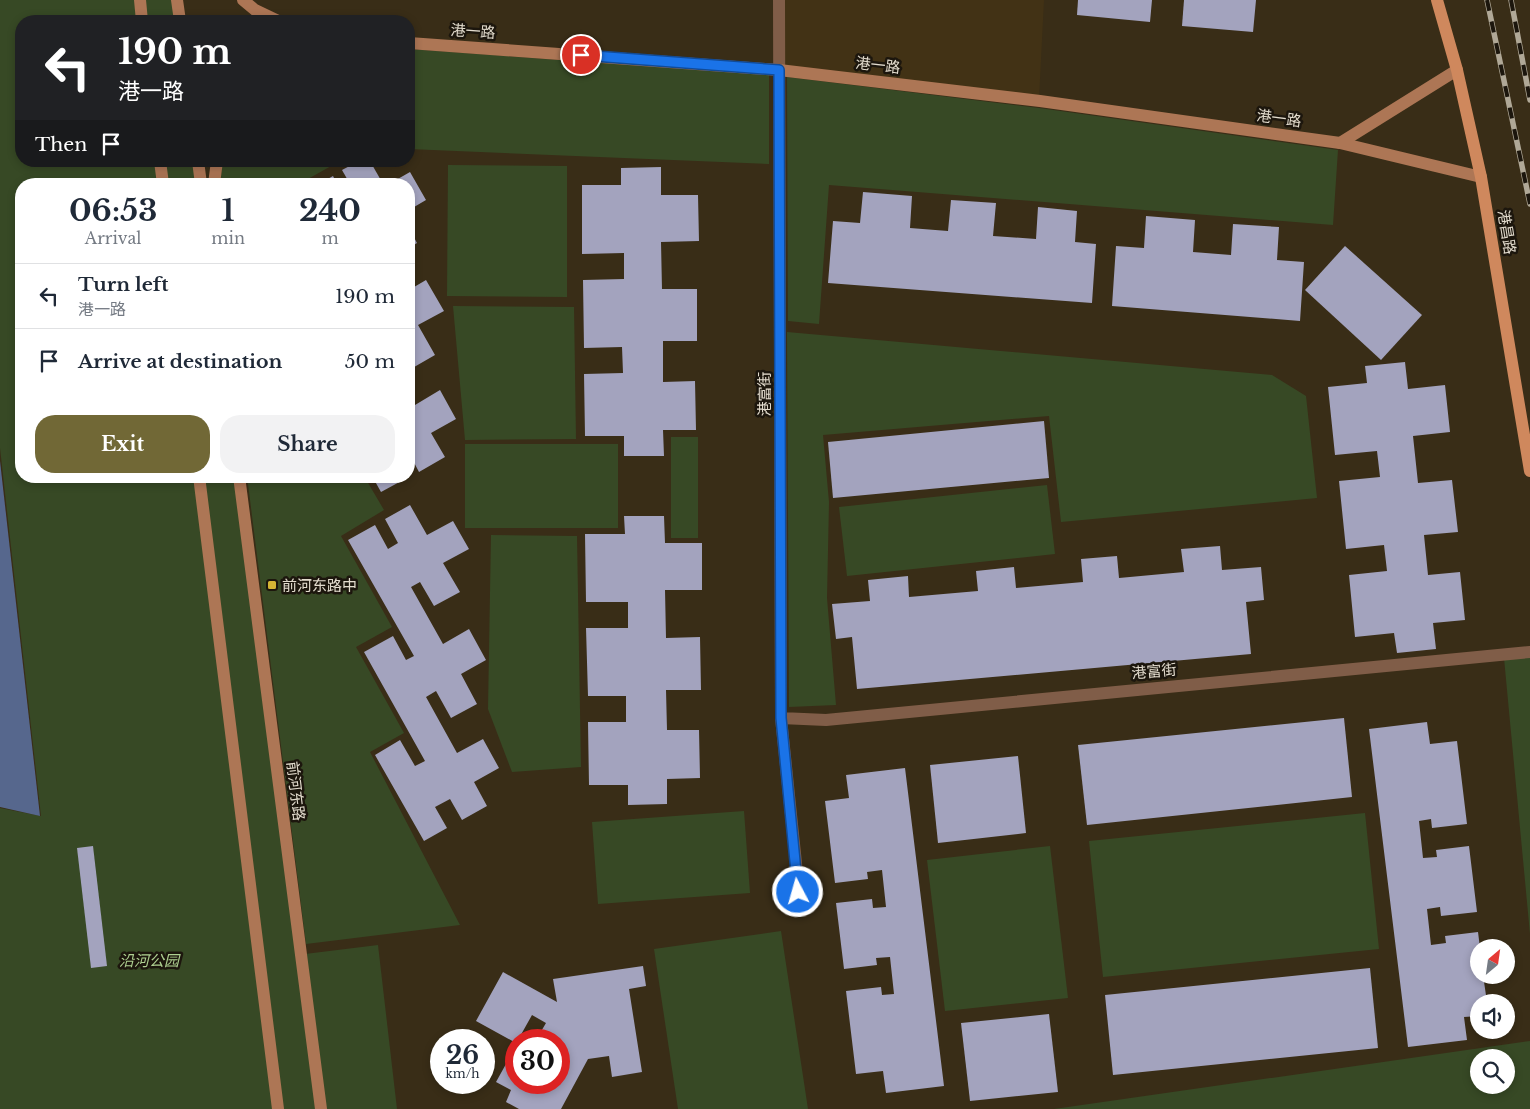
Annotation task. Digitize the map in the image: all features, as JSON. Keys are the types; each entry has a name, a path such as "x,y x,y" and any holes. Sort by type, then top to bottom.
{"main road":[{"path":"140,0 141,15"},
{"path":"177,0 179,15"},
{"path":"243,0 266,15"},
{"name":"港昌路","path":"1437,0 1457,70 1481,177 1530,471"},
{"name":"港一路","path":"415,43 779,70 1050,103 1340,143 1481,177"},
{"path":"1340,143 1457,70"},
{"path":"200,483 278,1109"},
{"name":"前河东路","path":"240,483 321,1109"}],"street":[{"name":"港富街","path":"779,0 781,718 798,892"},
{"name":"港富街","path":"781,718 826,720 1530,652"}],"shaded area":[{"path":"781,0 1044,0 1039,99 781,67"}],"green space":[{"name":"沿河公园","path":"0,0 173,0 175,15 15,15 15,167 195,167 196,178 15,178 15,483 236,483 319,1109 0,1109 0,808 41,816 0,448"},
{"path":"415,49 769,75 769,164 415,149"},
{"path":"787,77 1039,108 1338,150 1333,225 829,185 819,324 788,321"},
{"path":"448,165 567,166 567,297 447,296"},
{"path":"222,167 329,167 310,178 221,178"},
{"path":"453,306 574,307 576,439 465,440"},
{"path":"787,332 1272,375 1306,396 1317,498 1061,522 1049,416 823,435 829,502 827,598 836,705 789,707"},
{"path":"671,437 698,437 698,538 671,538"},
{"path":"465,444 618,444 618,528 465,528"},
{"path":"248,483 368,483 384,510 341,536 392,627 356,647 404,733 370,752 460,925 306,944"},
{"path":"1047,485 1055,554 847,576 839,507"},
{"path":"491,535 577,536 581,767 512,772 488,709"},
{"path":"1530,656 1530,934 1504,658"},
{"path":"744,811 750,893 598,904 592,822"},
{"path":"1365,813 1379,949 1103,977 1089,841"},
{"path":"1050,846 1068,998 945,1011 927,860"},
{"path":"781,931 808,1109 678,1109 654,949"},
{"path":"378,945 397,1109 325,1109 305,954"},
{"path":"1530,1041 1530,1109 1054,1109 1470,1050 1470,1094 1515,1094 1515,1049 1474,1049"}],"water":[{"path":"0,461 40,816 0,807"}],"building":[{"path":"1078,0 1152,0 1150,22 1077,15"},
{"path":"1184,0 1256,0 1253,32 1182,26"},
{"path":"348,167 373,167 380,178 347,178 342,170"},
{"path":"661,167 661,195 698,195 699,241 661,242 662,289 697,289 697,341 663,341 663,382 695,381 696,430 663,430 664,456 624,456 624,436 585,436 584,374 623,373 622,347 584,348 583,280 624,279 624,253 582,254 582,185 621,185 621,168"},
{"path":"410,172 413,178 400,178"},
{"path":"415,181 426,200 415,206"},
{"path":"863,192 912,196 910,228 948,231 951,200 996,203 993,236 1036,239 1038,207 1077,211 1075,242 1096,244 1092,303 828,283 833,221 860,223"},
{"path":"1146,216 1195,220 1193,252 1231,255 1233,224 1279,227 1277,260 1304,262 1300,321 1112,306 1116,246 1144,248"},
{"path":"1345,246 1422,315 1381,360 1305,290"},
{"path":"426,280 444,311 418,325 435,355 415,367 415,286"},
{"path":"1405,362 1408,389 1445,385 1450,432 1413,436 1418,483 1452,480 1458,532 1424,535 1428,575 1460,572 1465,620 1433,623 1436,649 1397,653 1394,633 1355,637 1349,575 1387,571 1384,545 1346,549 1339,481 1380,477 1377,451 1335,455 1328,387 1367,383 1365,366"},
{"path":"440,390 456,419 431,433 445,457 419,472 415,464 415,405"},
{"path":"1044,421 1049,478 833,498 828,442"},
{"path":"376,483 398,483 381,492"},
{"path":"410,505 427,535 453,521 469,549 443,563 460,592 434,606 420,582 411,587 443,644 469,629 486,660 461,674 477,704 451,718 436,691 426,697 457,753 483,739 499,768 474,782 487,806 462,820 450,799 435,807 447,828 424,841 375,755 400,740 415,766 425,761 364,652 393,636 406,660 414,656 348,540 375,525 388,549 398,543 385,519"},
{"path":"624,516 664,516 665,543 702,543 702,590 665,590 666,638 700,637 701,690 666,690 667,730 699,730 700,778 667,779 667,804 628,805 628,785 589,785 588,722 626,722 626,696 588,696 586,628 628,628 628,602 586,602 585,534 625,534"},
{"path":"1220,546 1222,570 1261,567 1264,600 1246,602 1251,654 857,689 852,637 836,639 832,604 870,601 868,580 908,576 909,597 978,591 976,571 1014,567 1016,588 1083,582 1081,559 1117,556 1119,578 1184,572 1181,549"},
{"path":"1344,718 1352,797 1087,825 1078,745"},
{"path":"1427,722 1430,744 1457,741 1467,824 1432,828 1431,819 1419,821 1423,858 1437,857 1436,850 1469,846 1477,912 1441,916 1440,907 1427,909 1431,945 1446,943 1445,936 1478,932 1479,939 1470,939 1470,984 1484,984 1486,994 1470,994 1470,1017 1464,1017 1467,1040 1408,1047 1369,729"},
{"path":"1018,756 1026,833 938,843 930,765"},
{"path":"905,768 944,1086 886,1093 883,1071 856,1074 846,991 881,987 882,995 894,994 890,957 876,958 877,965 844,969 836,903 872,899 873,908 886,907 882,870 867,872 868,879 835,883 825,801 849,798 846,775"},
{"path":"93,846 107,966 91,968 77,848"},
{"path":"643,966 646,986 629,989 642,1072 612,1077 609,1056 588,1059 570,1092 570,1029 542,1029 546,1023 532,1015 524,1029 505,1029 505,1037 495,1031 495,1029 491,1029 476,1021 503,972 557,1002 553,979"},
{"path":"1370,968 1378,1048 1113,1075 1105,995"},
{"path":"1049,1014 1058,1092 970,1101 961,1023"},
{"path":"505,1066 505,1087 496,1082"},
{"path":"509,1094 569,1094 561,1109 519,1109 506,1102"}],"railway":[{"path":"1487,0 1530,204"},
{"path":"1511,0 1530,100"}],"place":[{"name":"前河东路中","path":"272,585"}],"route":[{"path":"581,55 779,70 781,718 798,892"}]}
